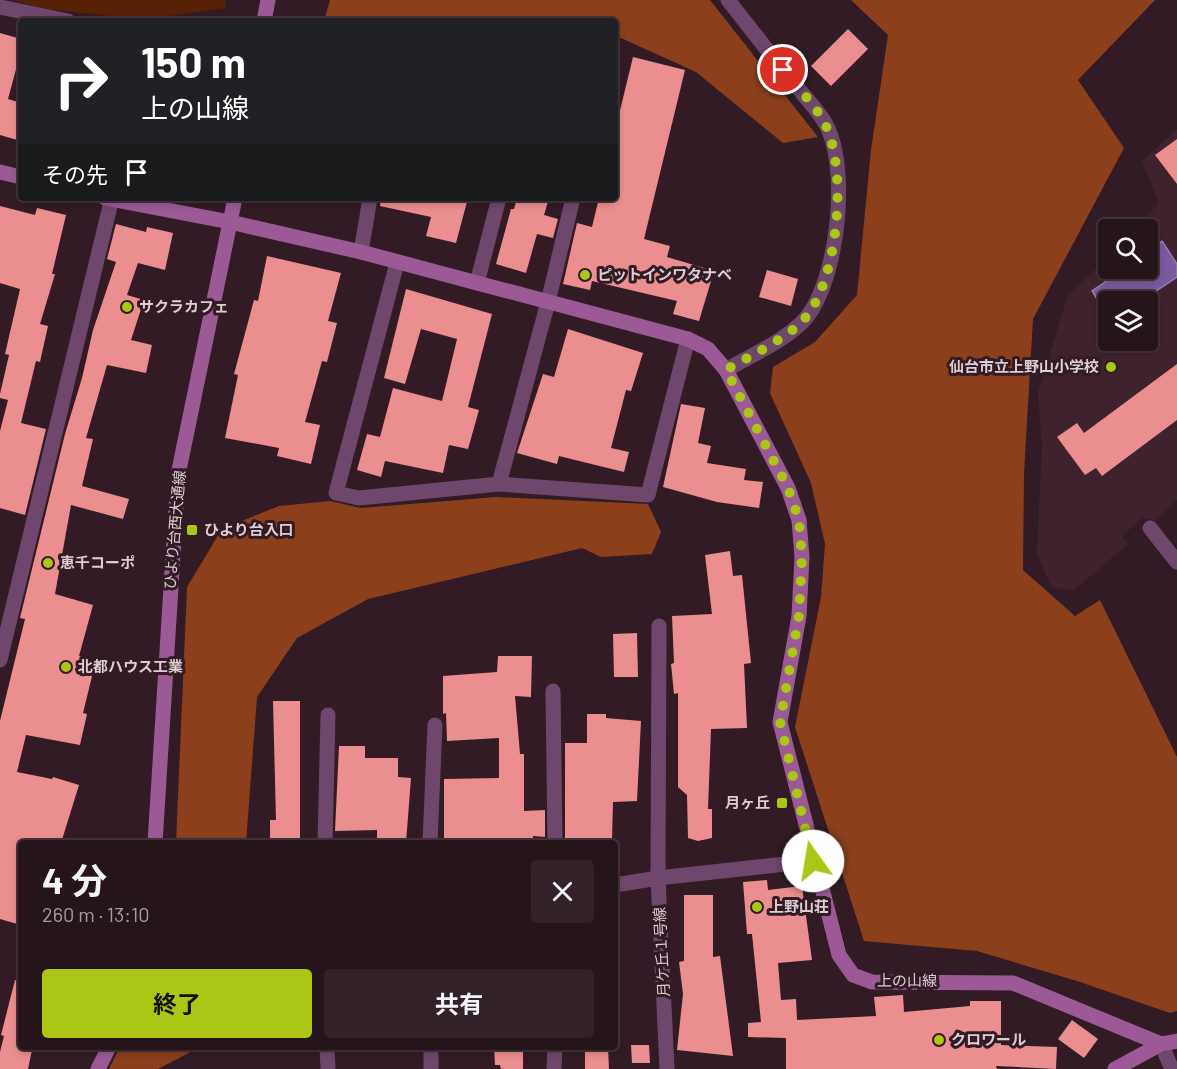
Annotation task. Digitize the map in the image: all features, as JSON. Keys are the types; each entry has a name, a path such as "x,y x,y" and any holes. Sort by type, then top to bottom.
{"street":[{"path":"265,18 268,0"},
{"path":"726,370 790,331 806,318 820,292 830,259 839,188 835,150 825,122 728,0"},
{"path":"0,8 52,18"},
{"path":"0,172 18,176"},
{"path":"0,660 109,201"},
{"name":"上の山線","path":"125,201 361,252 688,339 708,350 726,370 788,488 799,520 802,557 799,616 780,722 838,955 853,975 872,982 1013,983 1161,1044"},
{"name":"ひより台西大通線","path":"154,840 178,475 234,201"},
{"path":"361,252 370,201"},
{"path":"477,283 498,201"},
{"path":"499,484 548,302 572,201"},
{"path":"397,263 336,493 359,498 499,484 648,495 688,339"},
{"path":"1150,528 1177,562"},
{"name":"月ケ丘１号線","path":"659,626 658,878 667,1069"},
{"path":"553,691 555,840"},
{"path":"326,840 328,715"},
{"path":"430,840 435,725"},
{"path":"618,885 813,861"},
{"path":"1115,1069 1161,1044 1177,1041"},
{"path":"1161,1044 1172,1069"},
{"path":"98,1069 108,1050"},
{"path":"327,1050 328,1069"},
{"path":"430,1050 431,1069"},
{"path":"554,1069 555,1050"}],"shaded area":[{"path":"13,0 226,0 225,8 156,18 125,18 41,8"},
{"path":"330,0 710,0 818,137 783,143 696,72 618,38 618,18 325,18"},
{"path":"851,0 1155,0 1078,80 1124,148 1033,319 1024,473 1023,570 1075,616 1100,600 1177,757 1177,1011 1170,1013 1077,981 977,951 864,941 795,727 821,597 825,544 811,483 770,393 773,367 815,342 857,295 871,150 888,35"},
{"name":"仙台市立上野山小学校","path":"1177,129 1177,500 1155,520 1142,518 1122,536 1128,544 1073,591 1051,587 1037,553 1042,446 1038,393 1067,297 1098,267 1098,279 1158,279 1158,219 1144,219 1159,203 1142,161"},
{"path":"1162,241 1177,264 1177,277 1156,291 1098,291 1098,300 1092,291 1109,279 1158,279 1158,244"},
{"path":"496,497 648,504 661,532 652,554 601,557 582,548 368,599 297,638 257,697 246,840 176,840 187,587 222,529 279,506 330,501 361,508"},
{"path":"118,1050 194,1050 158,1069 109,1069"}],"building":[{"path":"848,29 868,49 831,86 811,66"},
{"path":"0,33 18,38 18,62 8,99 18,102 18,140 0,135"},
{"path":"633,57 685,70 644,239 670,246 667,257 714,271 699,321 673,314 677,301 592,281 590,290 563,284 577,223 592,227 598,201 618,201 618,119"},
{"path":"1177,139 1177,184 1155,155"},
{"path":"381,201 467,201 456,243 426,236 431,217 380,206"},
{"path":"516,201 548,201 544,215 558,219 553,238 537,234 526,273 496,264 511,209 514,209"},
{"path":"0,206 35,215 37,208 66,215 52,274 55,274 40,324 48,326 40,362 36,361 21,423 46,429 25,515 0,508 0,431 8,400 0,398 0,394 9,355 5,354 20,289 0,283"},
{"path":"116,224 146,232 147,227 173,233 165,270 138,263 127,295 144,300 131,340 152,345 146,373 107,365 86,438 93,439 82,486 129,499 123,519 71,505 55,594 93,605 79,656 96,660 83,713 87,714 80,745 26,735 17,772 52,779 53,777 79,785 62,840 18,840 18,924 0,919 0,721 25,619 20,618 65,434 82,378 93,330 116,262 107,259"},
{"path":"267,256 341,273 328,321 337,323 327,362 322,361 305,422 320,425 311,464 277,456 279,448 225,438 238,375 234,374 254,300 258,301"},
{"path":"767,270 798,279 791,306 759,297"},
{"path":"406,289 492,314 468,407 479,410 468,449 449,445 443,473 385,461 381,477 357,470 367,434 380,437 393,388 442,401 457,339 421,329 405,384 384,378"},
{"path":"568,329 643,353 631,391 626,390 611,448 629,452 624,472 559,456 557,464 517,453 543,374 554,377"},
{"path":"1177,364 1177,420 1102,476 1096,468 1085,475 1057,437 1077,423 1084,433"},
{"path":"681,404 705,408 698,443 711,446 707,463 746,469 744,480 763,482 759,508 717,502 663,487"},
{"path":"730,551 733,576 742,575 751,663 744,664 747,728 711,729 708,809 712,809 712,838 698,841 688,838 687,795 678,787 678,693 674,694 671,664 674,663 672,616 712,614 705,555"},
{"path":"637,633 638,677 614,677 613,634"},
{"path":"498,656 532,656 531,697 515,696 520,754 524,754 524,811 545,810 545,837 533,836 533,840 444,840 444,779 499,778 499,738 447,741 446,713 443,714 443,676 497,672"},
{"path":"273,701 300,701 300,840 270,840 270,820 276,820"},
{"path":"587,714 606,714 606,718 641,721 637,801 613,802 612,840 565,838 565,743 587,743"},
{"path":"339,746 365,746 365,758 398,758 398,777 411,778 406,840 377,840 377,830 335,831"},
{"path":"767,880 768,890 802,886 812,960 778,963 781,1000 796,999 797,1020 876,1016 874,997 903,995 904,1012 970,1006 970,1001 1001,1001 1001,1045 1057,1047 1056,1069 996,1066 997,1069 786,1069 786,1038 748,1037 748,1023 761,1022 752,934 747,934 743,882"},
{"path":"684,895 713,895 713,957 720,956 733,1056 677,1050 683,994 679,962 684,961"},
{"path":"15,980 18,980 18,1050 32,1050 28,1069 0,1069 0,1052 4,1036 1,1035"},
{"path":"1072,1020 1098,1039 1084,1058 1058,1039"},
{"path":"631,1045 649,1045 650,1063 632,1063"},
{"path":"494,1050 523,1050 523,1069 501,1069 500,1065 495,1065"},
{"path":"585,1050 608,1050 609,1069 585,1069"}],"place":[{"name":"ピットインワタナベ","path":"585,275"},
{"name":"サクラカフェ","path":"127,307"},
{"name":"仙台市立上野山小学校","path":"1111,367"},
{"name":"ひより台入口","path":"192,530"},
{"name":"恵千コーポ","path":"48,563"},
{"name":"北都ハウス工業","path":"66,667"},
{"name":"月ヶ丘","path":"782,803"},
{"name":"上野山荘","path":"757,907"},
{"name":"クロワール","path":"939,1040"}],"route":[{"path":"783,70 825,122 835,150 839,188 830,259 820,292 806,318 790,331 726,370 788,488 799,520 802,557 799,616 780,722 813,861"}]}
